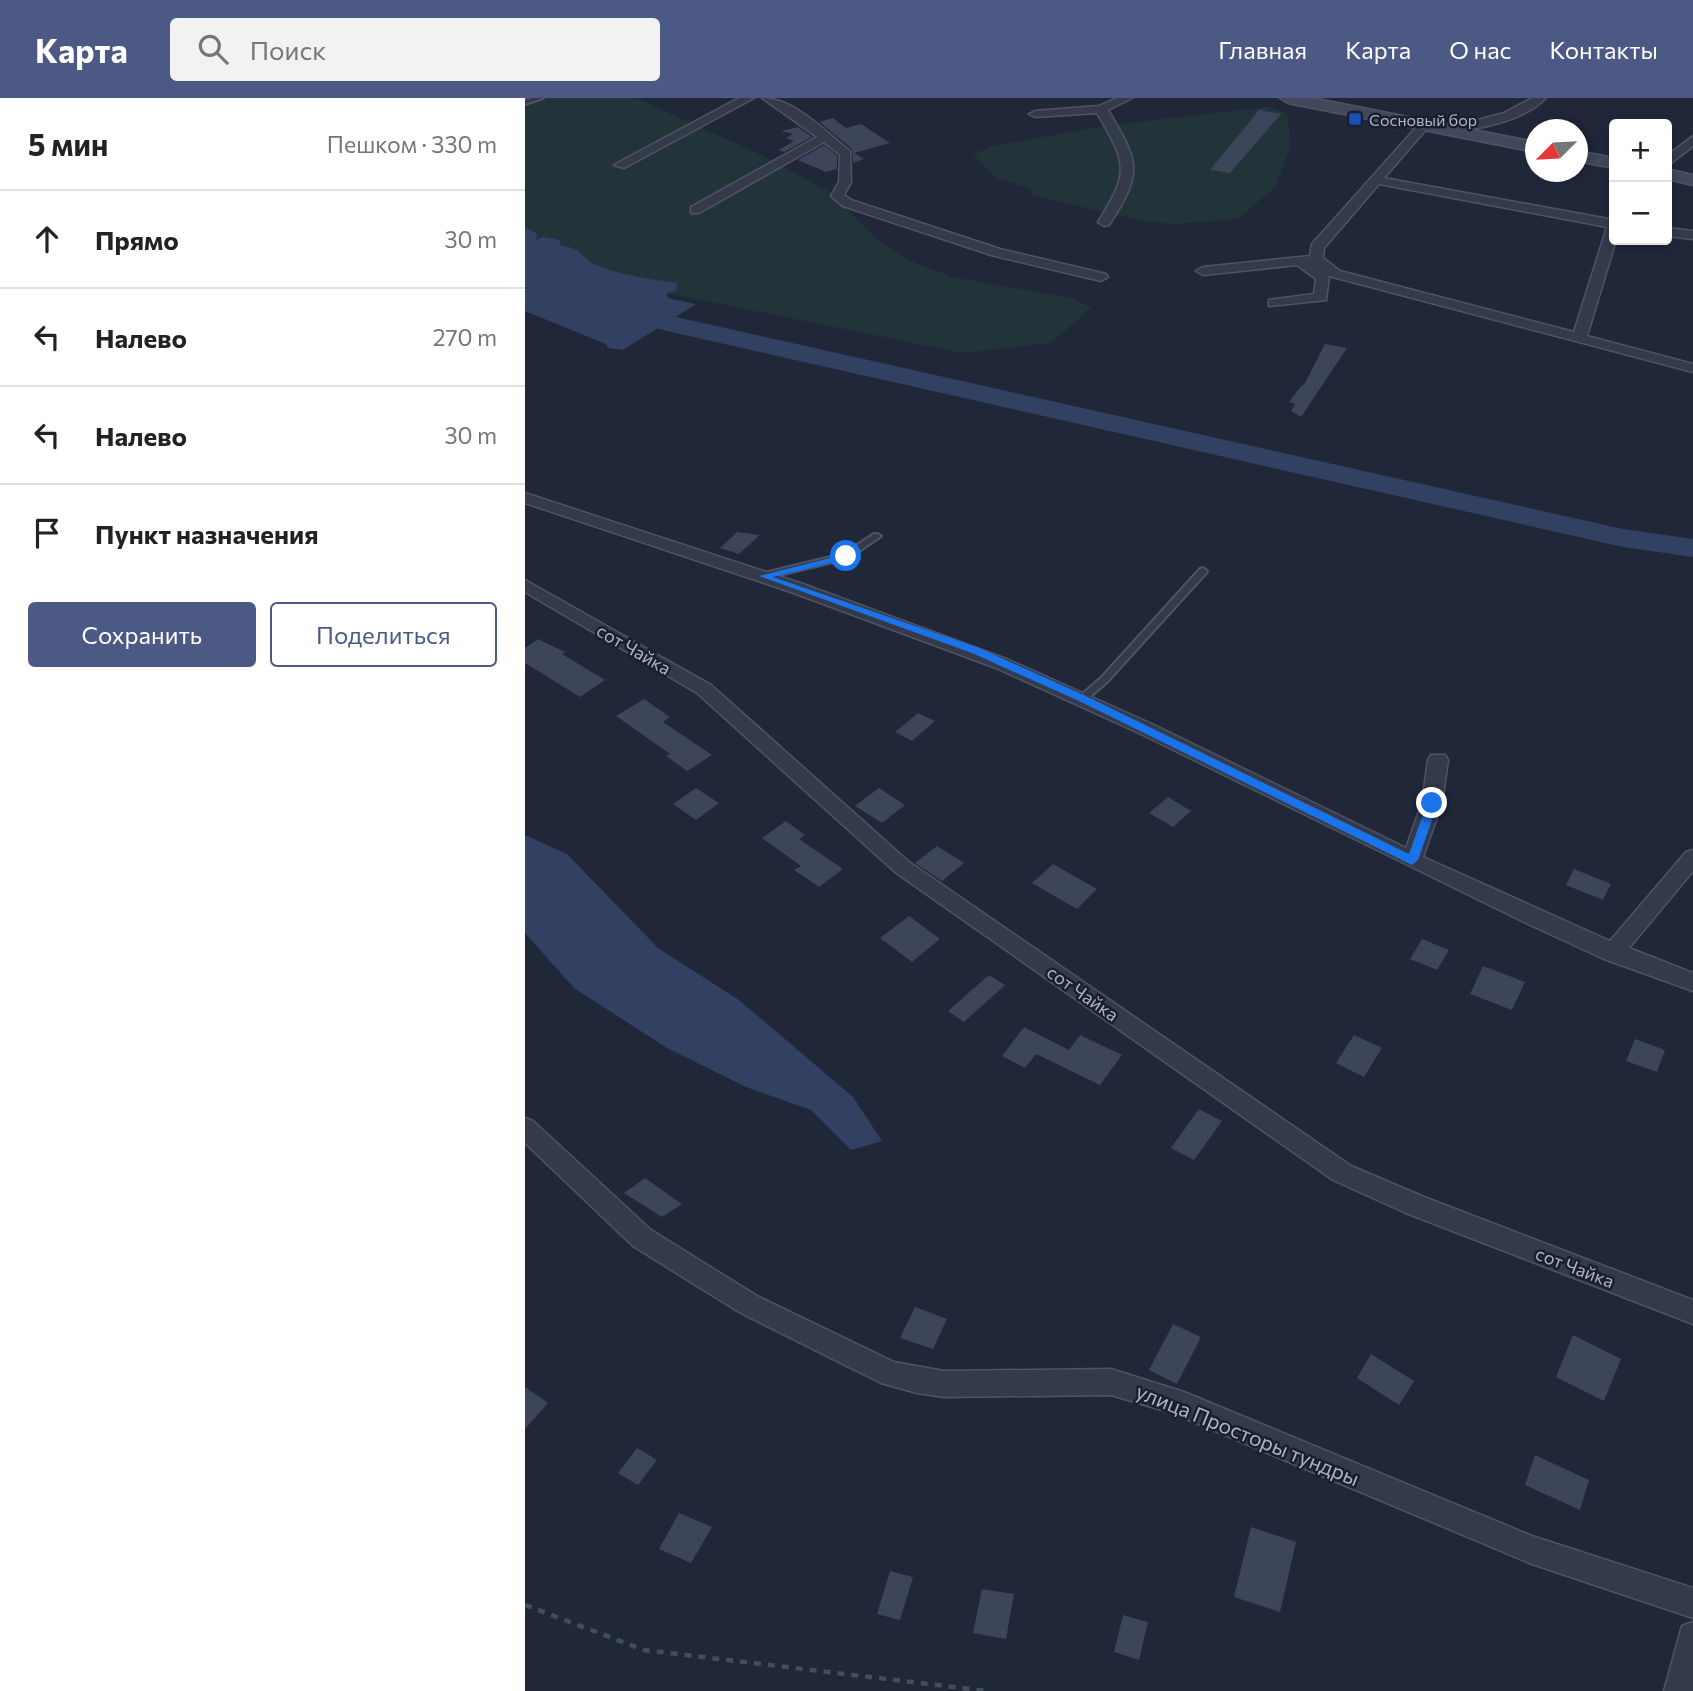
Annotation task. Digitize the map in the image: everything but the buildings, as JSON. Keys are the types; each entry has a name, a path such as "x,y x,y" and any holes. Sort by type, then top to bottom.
{"main road":[{"path":"1288,98 1525,145"},
{"path":"1588,158 1609,162"},
{"path":"1672,175 1693,180"}],"street":[{"path":"620,165 748,98"},
{"path":"768,98 790,110 846,154 845,182 837,196 847,203 996,252 1101,276"},
{"path":"1035,114 1101,109 1126,98"},
{"path":"1451,129 1499,121 1540,98"},
{"path":"1101,109 1130,160 1126,188 1104,222"},
{"path":"1316,259 1317,247 1425,124"},
{"path":"695,210 825,137"},
{"path":"1672,158 1693,140"},
{"path":"1376,180 1609,223"},
{"path":"1672,233 1693,236"},
{"path":"1579,339 1609,240"},
{"path":"1203,271 1316,259 1335,274 1693,368"},
{"path":"1273,303 1321,297 1323,276 1296,261"},
{"path":"525,498 605,521 975,651 1083,699 1412,860 1612,953 1693,982"},
{"name":"сот Чайка","path":"525,585 704,689 902,867 1342,1173 1415,1205 1693,1312"},
{"path":"1412,860 1432,803 1438,760"},
{"path":"1612,953 1693,857"},
{"name":"улица Просторы тундры","path":"525,1128 642,1238 748,1304 891,1374 914,1382 934,1383 1113,1382 1174,1401 1532,1550 1693,1603"},
{"path":"1679,1691 1693,1636"}],"lane":[{"path":"525,102 540,98"},
{"path":"763,576 846,556 877,536"},
{"path":"1083,699 1104,680 1203,571"}],"path":[{"path":"525,1605 644,1650 987,1691"}],"shaded area":[{"path":"525,98 636,98 757,153 830,192 874,237 908,260 952,277 1071,298 1091,308 1051,343 963,353 568,273 525,241"},
{"path":"1268,107 1288,114 1290,148 1275,187 1238,219 1175,224 1142,221 1032,195 1031,189 997,178 973,154 994,146 1103,126"}],"water":[{"path":"525,227 537,234 536,240 543,237 560,240 560,245 575,249 591,262 607,269 677,283 676,291 667,293 667,298 696,304 623,350 608,348 606,344 525,311"},
{"path":"525,835 567,854 658,948 739,1000 853,1097 882,1141 851,1150 811,1110 746,1087 667,1048 574,988 525,933"}],"waterway":[{"path":"525,280 552,297 1623,538 1693,548"}],"place":[{"name":"Сосновый бор","path":"1355,119"}],"route":[{"path":"846,556 763,576 975,651 1083,699 1412,860 1432,803"}]}
